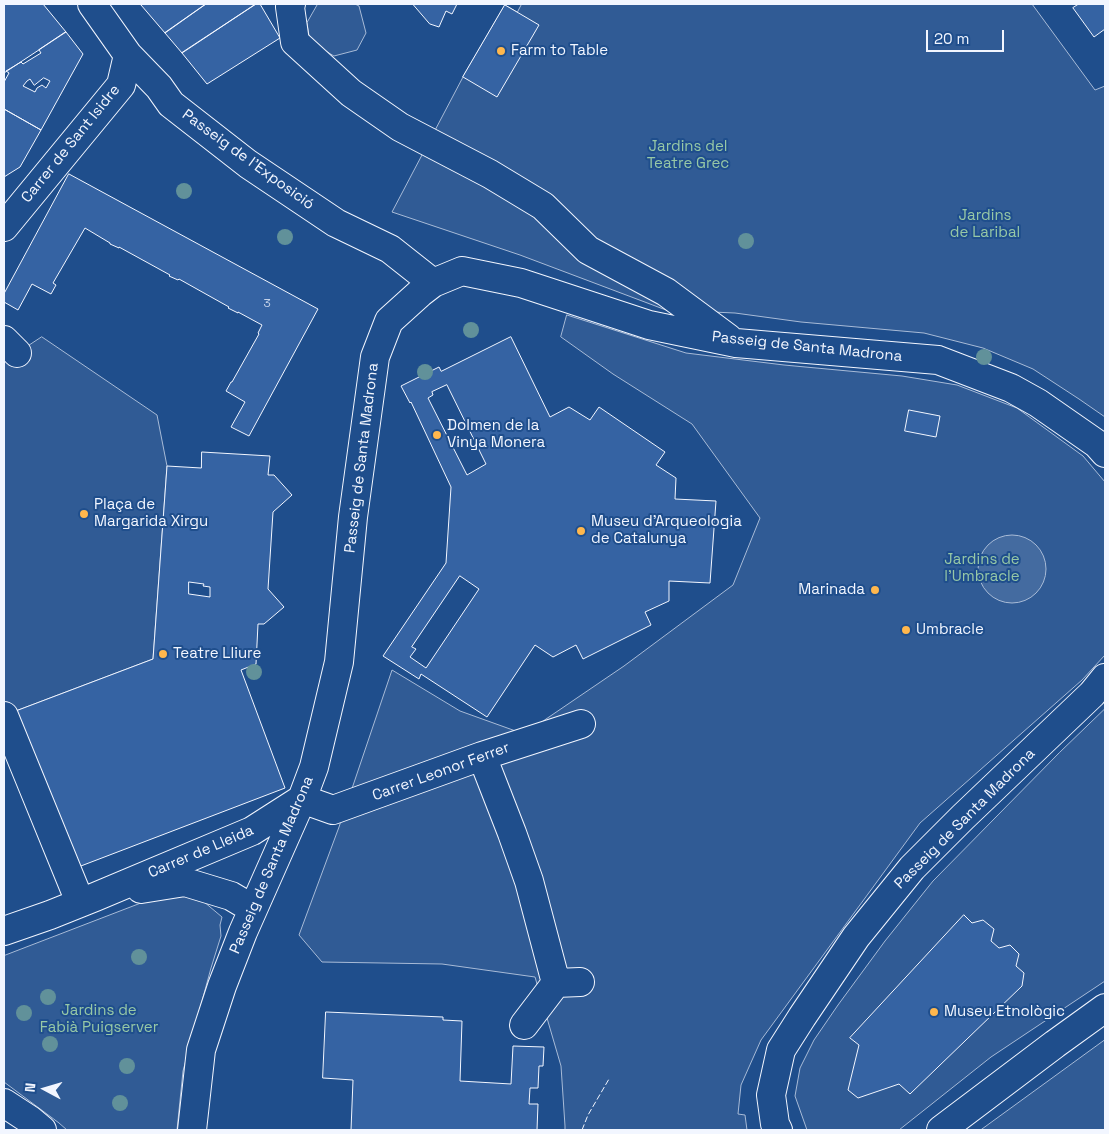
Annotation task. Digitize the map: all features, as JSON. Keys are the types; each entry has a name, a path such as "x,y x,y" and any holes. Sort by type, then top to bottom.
{"street":[{"name":"Passeig de l'Exposició","path":"92,4 128,55 159,87 171,104 248,164 336,223 390,249 433,283"},
{"path":"291,4 295,42 352,94 400,127 490,174 543,206 588,250 666,292 736,343"},
{"name":"Carrer de Sant Isidre","path":"4,227 121,85 128,55"},
{"name":"Passeig de Santa Madrona","path":"192,1130 201,1050 222,986 314,767 339,662 353,517 375,357 389,321 433,283 462,271 521,283 649,325 736,343 938,360 1011,388 1038,403 1097,444 1105,453"},
{"name":"Passeig de Santa Madrona","path":"778,1130 775,1124 771,1095 781,1050 856,937 912,868 1092,694 1105,678"},
{"path":"4,716 88,900"},
{"name":"Carrer Leonor Ferrer","path":"302,799 333,810 482,756 581,724"},
{"path":"482,756 568,982 524,1025"},
{"name":"Carrer de Lleida","path":"4,931 88,900 252,831 302,799"},
{"name":"Carrer de Lleida","path":"88,900 185,882 231,896 253,910"},
{"path":"940,1130 1105,1008"},
{"path":"4,1103 42,1130"}],"shaded area":[{"path":"318,4 355,4 359,6 366,33 357,50 334,56 310,42 307,23"},
{"path":"522,4 1032,4 1095,90 1105,86 1105,417 1033,369 983,348 924,333 801,322 735,313 666,310 520,255 392,212 463,77 505,5 517,12"},
{"path":"567,315 686,353 784,365 902,376 957,385 1017,408 1083,456 1105,482 1105,655 1082,680 920,823 761,1040 741,1085 738,1114 745,1115 747,1130 565,1130 561,1066 535,977 442,964 322,962 299,935 339,827 392,670 460,711 524,734 624,666 733,585 760,518 692,424 613,374 561,337"},
{"name":"Plaça de Margarida Xirgu","path":"42,337 157,415 167,466 153,659 13,712 4,713 4,362"},
{"path":"1012,535 1025,538 1036,545 1043,556 1046,569 1043,582 1036,593 1025,600 1012,603 999,600 988,593 981,582 978,569 981,556 988,545 999,538"},
{"path":"1105,709 1105,981 991,1057 899,1130 807,1130 795,1096 800,1068 814,1040 838,1005 885,941 933,881"},
{"name":"Jardins de Fabià Puigserver","path":"170,892 197,896 222,917 220,925 221,936 183,1071 177,1130 67,1130 4,1082 4,956"},
{"path":"1105,1040 1105,1130 981,1130"}],"building":[{"path":"4,4 43,4 66,32 4,73"},
{"path":"142,4 206,4 165,33"},
{"path":"206,4 256,4 182,53 165,33"},
{"path":"256,4 260,4 280,38 207,84 182,53"},
{"path":"413,4 457,4 452,14 446,11 439,27 430,24"},
{"path":"1079,4 1105,4 1105,29 1094,37 1073,8"},
{"name":"Farm to Table","path":"505,5 539,25 497,97 463,77"},
{"path":"66,32 83,54 41,130 4,109 4,82 9,73 6,71 21,62 23,64 41,53 39,50","holes":["44,78 50,81 46,88 42,85 35,92 23,86 30,79 34,85"]},
{"path":"4,109 41,130 20,167 4,177"},
{"path":"69,174 318,309 249,436 231,427 245,402 226,391 259,334 262,325 228,308 179,279 169,276 119,247 110,244 85,228 53,283 56,285 51,294 32,284 18,310 4,302 4,294"},
{"name":"Museu d'Arqueologia de Catalunya","path":"511,337 550,417 569,407 590,420 599,407 665,452 656,465 676,478 675,499 716,501 710,583 669,581 669,601 645,612 651,625 583,659 576,645 553,657 535,645 487,717 421,674 419,679 383,656 446,563 451,487 411,402 401,386 439,367 441,371","holes":["447,385 486,464 467,475 428,398 433,395 432,392","460,576 479,589 426,668 410,657 416,649 412,647"]},
{"path":"909,410 940,416 936,437 905,431"},
{"path":"202,452 270,456 268,475 274,475 292,495 273,512 268,589 284,607 264,624 258,624 256,664 241,670 285,788 73,869 13,712 153,659 167,466 201,468","holes":["189,582 204,584 203,586 210,587 210,597 189,594"]},
{"name":"Museu Etnològic","path":"964,915 972,923 983,920 994,929 991,941 999,948 1010,945 1019,954 1016,966 1024,973 1022,986 910,1094 899,1084 858,1098 848,1090 859,1045 850,1038"},
{"path":"326,1012 443,1017 443,1020 462,1021 460,1081 511,1084 513,1046 544,1047 543,1066 539,1066 538,1088 530,1088 529,1104 538,1104 537,1130 351,1130 353,1080 323,1078"}],"fence":[{"path":"582,1130 588,1115 609,1079"}],"place":[{"name":"Farm to Table","path":"501,51"},
{"name":"Dolmen de la Vinya Monera","path":"437,435"},
{"name":"Plaça de Margarida Xirgu","path":"84,514"},
{"name":"Museu d'Arqueologia de Catalunya","path":"581,531"},
{"name":"Marinada","path":"875,590"},
{"name":"Umbracle","path":"906,630"},
{"name":"Teatre Lliure","path":"163,654"},
{"name":"Museu Etnològic","path":"934,1012"}],"park label":[{"name":"Jardins del Teatre Grec","path":"688,156"},
{"name":"Jardins de Laribal","path":"985,224"},
{"name":"Jardins de l'Umbracle","path":"982,568"}]}
